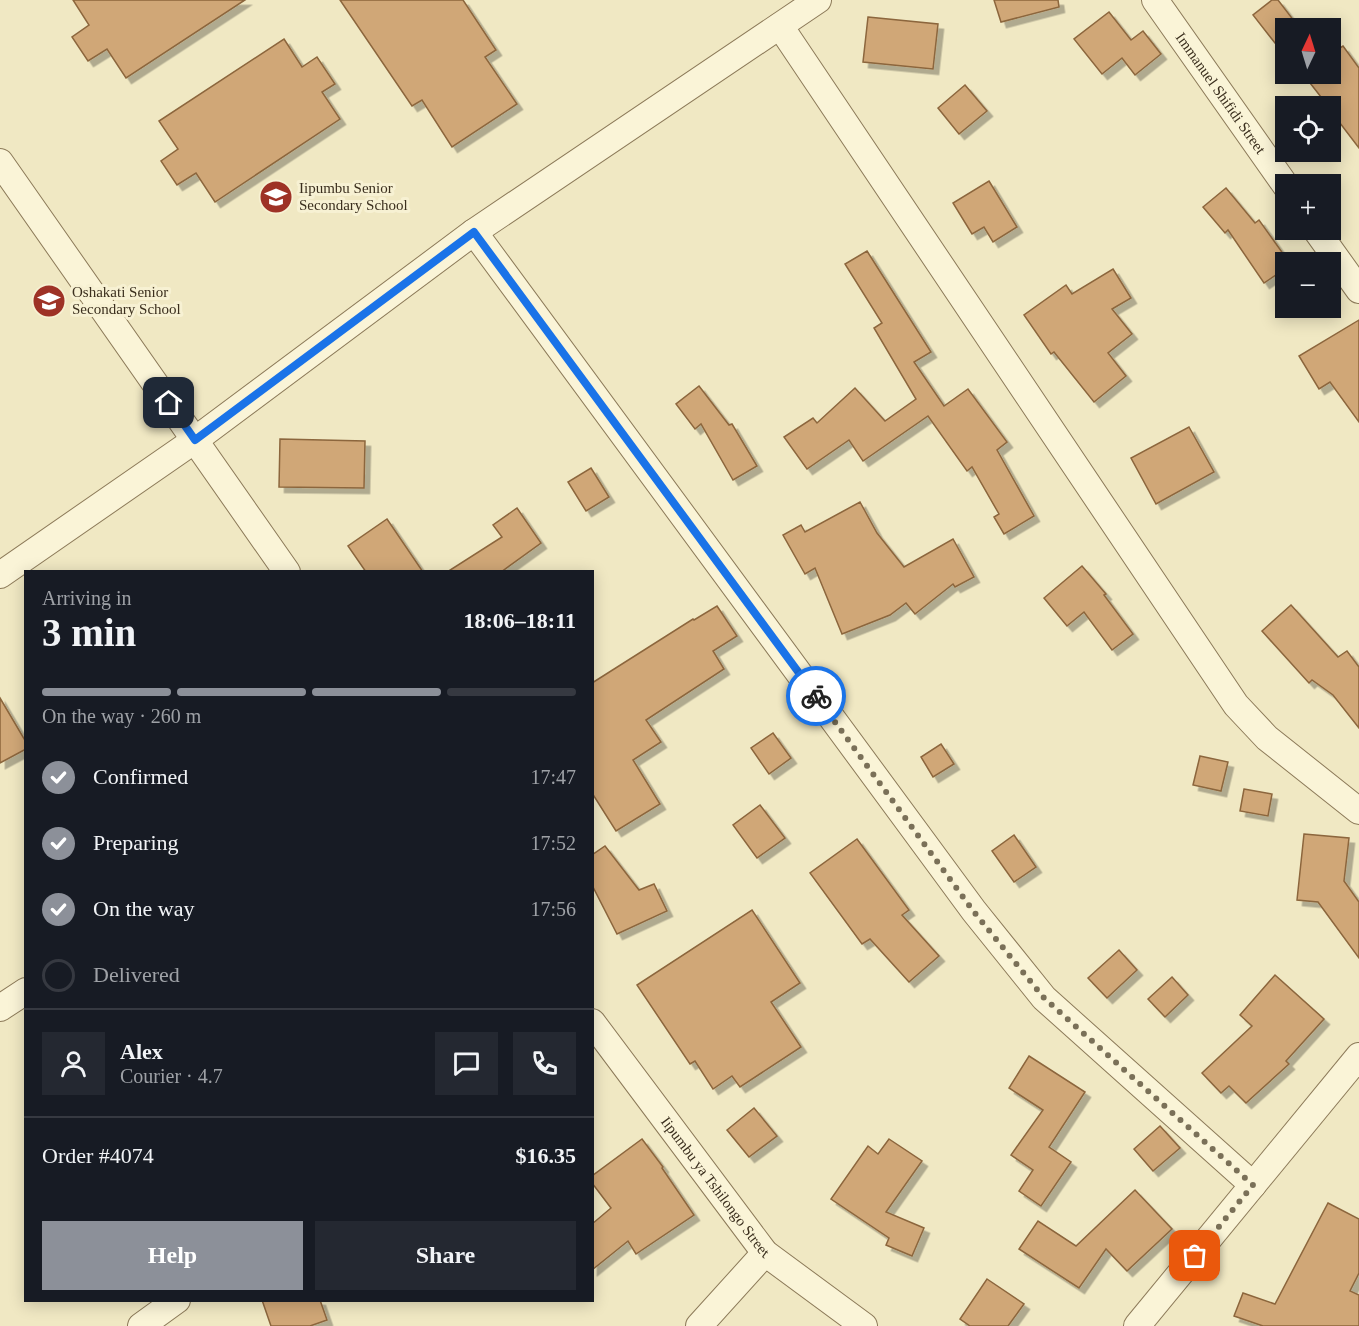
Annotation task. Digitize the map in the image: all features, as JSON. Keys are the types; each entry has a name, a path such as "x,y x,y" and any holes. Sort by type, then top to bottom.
{"street":[{"path":"0,575 195,440 474,232 818,0"},
{"name":"Immanuel Shifidi Street","path":"1155,0 1278,174"},
{"path":"780,26 1236,705 1267,738 1359,811"},
{"path":"0,162 286,570"},
{"path":"474,232 974,912 1044,998 1253,1185"},
{"path":"1323,240 1359,290"},
{"path":"0,1008 24,992"},
{"name":"Iipumbu ya Tshilongo Street","path":"594,1025 765,1253 864,1326"},
{"path":"1137,1326 1359,1056"},
{"path":"699,1326 765,1253"},
{"path":"141,1326 174,1302"}],"building":[{"path":"73,0 245,0 126,78 107,49 88,61 72,37 89,25"},
{"path":"340,0 463,0 496,50 485,57 517,104 452,147 422,100 412,106"},
{"path":"994,0 1058,0 1059,7 1001,22"},
{"path":"1272,0 1278,0 1292,18 1275,18 1275,43 1253,15"},
{"path":"1109,12 1131,40 1143,31 1161,54 1135,75 1122,58 1102,74 1074,39"},
{"path":"868,17 938,24 933,69 863,62"},
{"path":"284,39 302,67 317,57 335,84 322,92 340,119 215,202 196,173 177,185 161,161 178,149 159,121"},
{"path":"1343,46 1359,68 1359,148 1341,124 1341,96 1320,96 1311,84 1341,84 1341,47"},
{"path":"965,85 987,111 959,134 938,108"},
{"path":"989,181 1017,227 993,242 984,227 972,234 953,203"},
{"path":"1226,188 1255,223 1259,220 1282,252 1275,252 1275,276 1264,283 1228,230 1225,233 1203,207"},
{"path":"867,251 931,352 914,362 944,406 968,389 1007,442 997,450 1034,516 1004,534 994,517 999,514 972,467 967,471 928,416 863,461 849,440 807,469 784,437 813,418 817,423 855,388 885,421 916,399 874,328 882,323 845,264"},
{"path":"1113,269 1131,298 1112,309 1132,334 1108,353 1126,376 1094,402 1054,352 1051,354 1024,315 1066,285 1072,294"},
{"path":"1359,320 1359,422 1330,382 1319,389 1299,356"},
{"path":"699,386 729,425 732,424 757,466 733,480 701,424 695,429 676,404"},
{"path":"1189,427 1214,472 1156,504 1131,458"},
{"path":"280,439 365,441 364,488 279,487"},
{"path":"591,468 609,497 586,511 568,482"},
{"path":"860,502 877,533 904,567 953,539 974,577 955,587 953,584 915,614 906,603 890,615 842,634 815,568 805,574 783,535 801,525 805,532"},
{"path":"517,508 541,543 504,570 450,570 502,537 493,525"},
{"path":"387,519 422,570 365,570 348,546"},
{"path":"1082,566 1106,594 1104,595 1133,634 1112,650 1084,612 1067,626 1044,598"},
{"path":"1291,605 1338,657 1347,651 1359,667 1359,728 1333,695 1312,680 1309,683 1262,631"},
{"path":"717,606 737,636 713,651 724,669 646,720 661,742 633,760 660,804 616,831 594,796 594,682"},
{"path":"0,698 24,739 24,750 0,763"},
{"path":"773,733 791,758 769,774 751,748"},
{"path":"941,744 954,764 933,777 921,757"},
{"path":"1200,756 1228,762 1221,791 1193,785"},
{"path":"1244,789 1272,794 1268,816 1240,811"},
{"path":"760,805 785,838 757,858 733,825"},
{"path":"1304,834 1349,838 1344,881 1359,902 1359,958 1318,902 1297,900"},
{"path":"1014,835 1036,867 1014,882 992,851"},
{"path":"857,839 909,910 902,915 939,956 909,982 870,939 862,944 810,873"},
{"path":"605,846 639,890 654,884 667,911 617,934 594,889 594,854"},
{"path":"752,910 800,983 771,1002 801,1047 740,1087 732,1076 713,1089 695,1061 690,1064 637,985"},
{"path":"1119,950 1137,970 1107,998 1088,978"},
{"path":"1275,975 1324,1019 1286,1061 1289,1064 1246,1103 1229,1086 1221,1093 1202,1073 1252,1026 1240,1015"},
{"path":"1172,977 1188,995 1165,1017 1148,999"},
{"path":"1029,1056 1085,1092 1049,1147 1071,1162 1041,1206 1019,1191 1033,1170 1011,1155 1043,1110 1009,1088"},
{"path":"754,1108 777,1136 749,1157 727,1130"},
{"path":"1160,1126 1180,1148 1153,1171 1134,1149"},
{"path":"642,1139 694,1215 636,1254 628,1241 594,1268 594,1222 611,1208 594,1186 594,1175"},
{"path":"889,1139 922,1161 886,1212 924,1228 912,1256 886,1245 889,1238 831,1199 868,1146 878,1154"},
{"path":"1135,1190 1172,1229 1127,1271 1106,1249 1079,1288 1019,1249 1038,1221 1076,1246"},
{"path":"1328,1203 1359,1219 1359,1273 1350,1291 1359,1295 1359,1326 1263,1326 1234,1316 1243,1293 1275,1304"},
{"path":"987,1279 1024,1304 1008,1326 970,1326 960,1319"},
{"path":"263,1302 321,1302 327,1320 310,1326 271,1326"}],"way so far":[{"path":"816,696 974,912 1044,998 1253,1185 1195,1256"}],"place":[{"name":"Iipumbu Senior Secondary School","path":"276,197"},
{"name":"Oshakati Senior Secondary School","path":"49,301"}],"route":[{"path":"169,403 195,440 474,232 816,696"}]}
